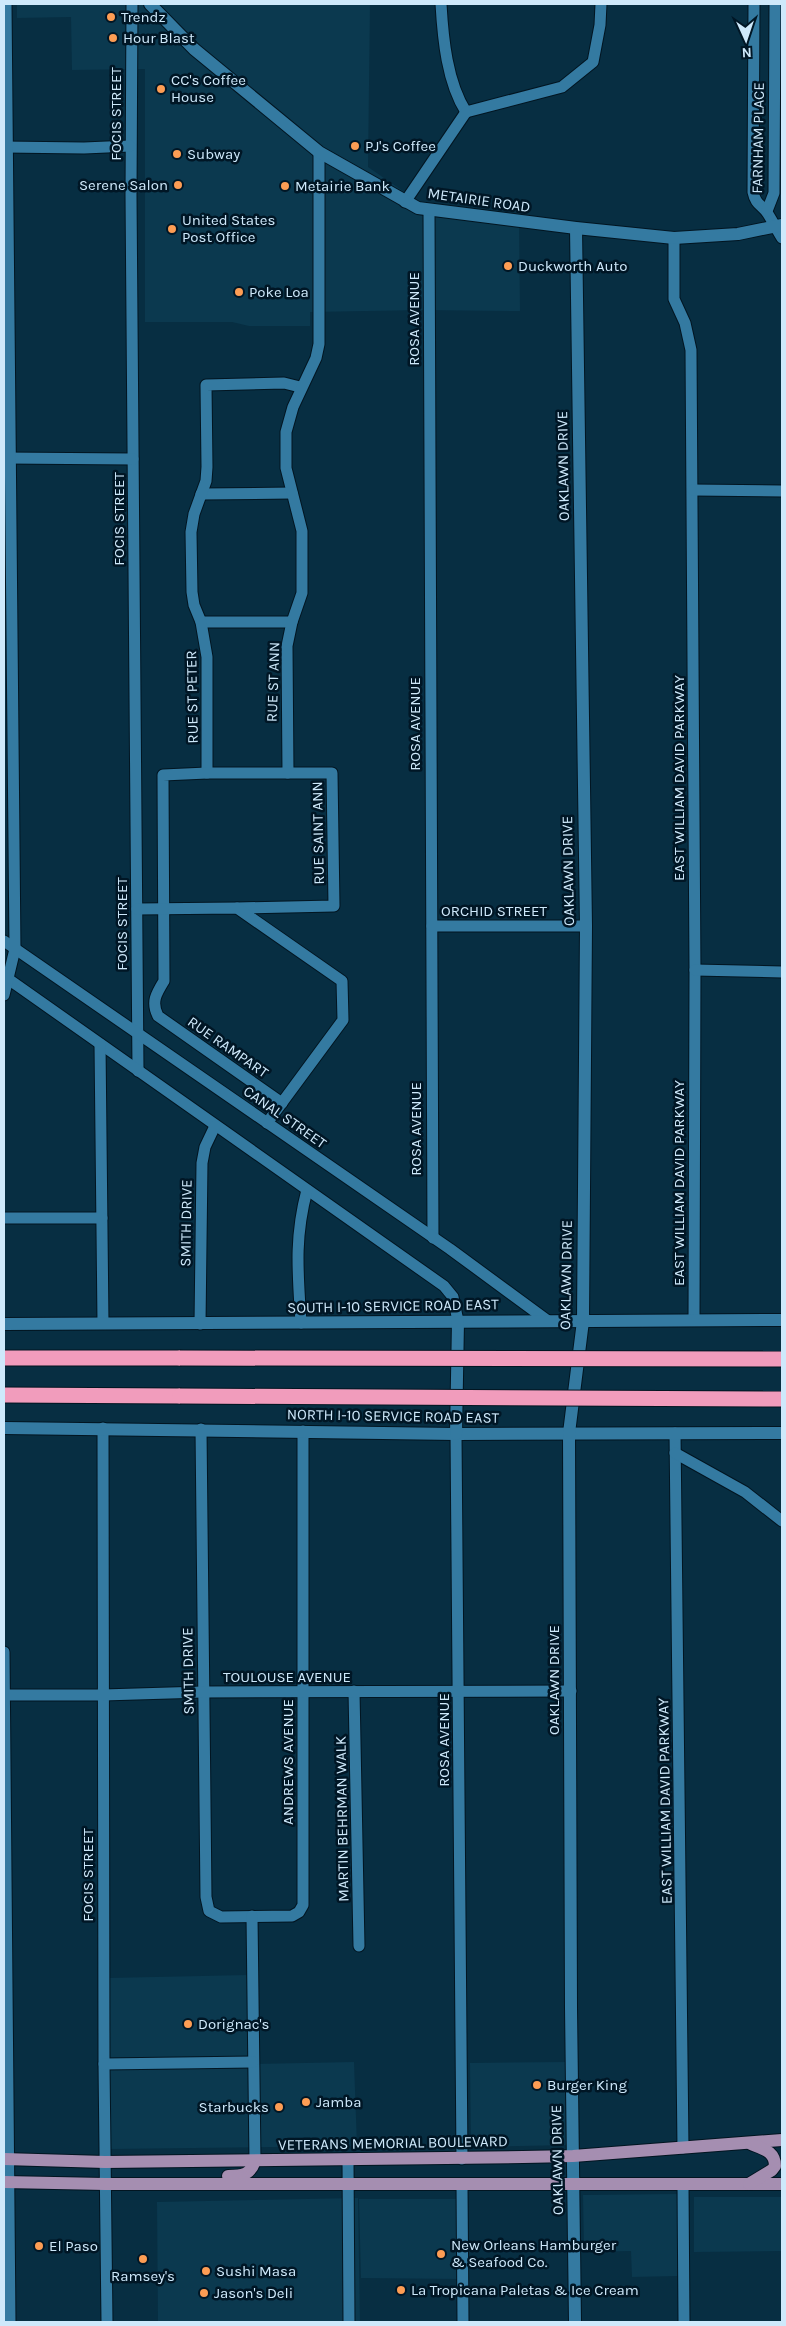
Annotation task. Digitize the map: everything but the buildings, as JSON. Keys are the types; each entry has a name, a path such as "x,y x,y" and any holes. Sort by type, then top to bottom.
{"highway":[{"path":"4,1358 782,1359"},
{"path":"4,1394 782,1399"}],"main road":[{"name":"VETERANS MEMORIAL BOULEVARD","path":"6,2159 104,2162 462,2159 574,2156 782,2140"},
{"path":"748,2143 769,2152 775,2161 772,2170 750,2184"},
{"path":"176,2184 220,2176 243,2176 251,2172 255,2161"},
{"path":"7,2182 348,2185 782,2184"}],"street":[{"path":"4,995 6,977 15,949 7,458 6,4"},
{"name":"FOCIS STREET","path":"132,4 130,146 138,1071"},
{"name":"METAIRIE ROAD","path":"150,4 194,49 320,152 405,202 429,211 674,238 738,234 779,226"},
{"path":"441,4 449,62 458,99 466,112"},
{"path":"405,202 466,112 562,87 593,62 600,25 601,4"},
{"name":"FARNHAM PLACE","path":"754,4 753,192 759,206 779,226 782,238"},
{"name":"FARNHAM PLACE","path":"767,212 774,193 775,4"},
{"path":"5,147 84,148 130,146"},
{"name":"RUE ST ANN","path":"288,773 287,646 292,622 302,593 302,530 286,468 286,432 300,387 316,358 319,344 320,152"},
{"name":"ROSA AVENUE","path":"429,211 433,1238"},
{"name":"OAKLAWN DRIVE","path":"575,2322 571,1998 569,1434 583,1321 586,926 576,228"},
{"name":"EAST WILLIAM DAVID PARKWAY","path":"674,238 674,299 685,323 691,350 695,970 694,1320"},
{"name":"RUE ST PETER","path":"207,772 207,656 201,622 194,605 192,592 191,540 194,514 206,481 206,385 284,383 300,387"},
{"path":"7,458 133,459"},
{"path":"693,490 782,491"},
{"path":"201,494 292,493"},
{"path":"201,622 292,622"},
{"path":"163,909 163,774 207,772 288,773"},
{"name":"RUE SAINT ANN","path":"237,908 334,906 332,773 288,773"},
{"path":"137,909 237,908 342,981 343,1020 267,1123"},
{"name":"RUE RAMPART","path":"163,909 164,981 154,1002 158,1016 282,1103"},
{"name":"ORCHID STREET","path":"432,926 586,926"},
{"name":"CANAL STREET","path":"4,941 433,1238 548,1321"},
{"path":"695,970 782,972"},
{"path":"6,977 444,1286 453,1297 458,1321"},
{"path":"100,1044 103,1323"},
{"name":"SMITH DRIVE","path":"200,1324 202,1163 205,1147 216,1126"},
{"path":"301,1323 297,1250 300,1219 307,1190"},
{"path":"4,1218 102,1218"},
{"name":"SOUTH I-10 SERVICE ROAD EAST","path":"4,1324 782,1320"},
{"name":"ROSA AVENUE","path":"458,1321 456,1434 460,1691 462,2159"},
{"name":"NORTH I-10 SERVICE ROAD EAST","path":"4,1428 201,1429 456,1434 782,1433"},
{"name":"FOCIS STREET","path":"103,1428 104,2162 107,2322"},
{"name":"SMITH DRIVE","path":"201,1429 206,1897 209,1911 221,1917 252,1916"},
{"name":"ANDREWS AVENUE","path":"252,1916 292,1916 299,1912 303,1905 303,1431"},
{"path":"675,1432 675,1453 745,1492 782,1521"},
{"name":"EAST WILLIAM DAVID PARKWAY","path":"675,1453 683,2148"},
{"path":"4,1652 6,2159 10,2322"},
{"name":"MARTIN BEHRMAN WALK","path":"354,1691 359,1946"},
{"name":"TOULOUSE AVENUE","path":"4,1695 203,1692 571,1691"},
{"path":"252,1916 255,2161"},
{"path":"104,2064 253,2062"},
{"path":"348,2160 349,2322"},
{"path":"462,2185 463,2322"},
{"path":"683,2185 684,2322"}],"shaded area":[{"path":"17,4 370,4 368,167 416,200 519,217 520,311 310,312 310,326 249,326 232,322 145,322 145,69 72,70 71,17 17,18"},
{"path":"248,1975 249,2064 354,2062 357,2146 109,2149 108,1978"},
{"path":"568,2062 569,2145 471,2147 470,2063"},
{"path":"677,2194 678,2276 632,2277 631,2251 584,2252 583,2195"},
{"path":"694,2197 782,2197 782,2251 694,2252"},
{"path":"358,2198 360,2322 158,2322 157,2202"},
{"path":"359,2199 459,2199 460,2279 361,2278"}],"place":[{"name":"Trendz","path":"111,17"},
{"name":"Hour Blast","path":"113,38"},
{"name":"CC's Coffee House","path":"161,89"},
{"name":"PJ's Coffee","path":"355,146"},
{"name":"Subway","path":"177,154"},
{"name":"Serene Salon","path":"178,185"},
{"name":"Metairie Bank","path":"285,186"},
{"name":"United States Post Office","path":"172,229"},
{"name":"Duckworth Auto","path":"508,266"},
{"name":"Poke Loa","path":"239,292"},
{"name":"Dorignac's","path":"188,2024"},
{"name":"Burger King","path":"537,2085"},
{"name":"Jamba","path":"306,2102"},
{"name":"Starbucks","path":"279,2107"},
{"name":"El Paso","path":"39,2246"},
{"name":"New Orleans Hamburger & Seafood Co.","path":"441,2254"},
{"name":"Ramsey's","path":"143,2259"},
{"name":"Sushi Masa","path":"206,2271"},
{"name":"La Tropicana Paletas & Ice Cream","path":"401,2290"},
{"name":"Jason's Deli","path":"204,2293"}]}
